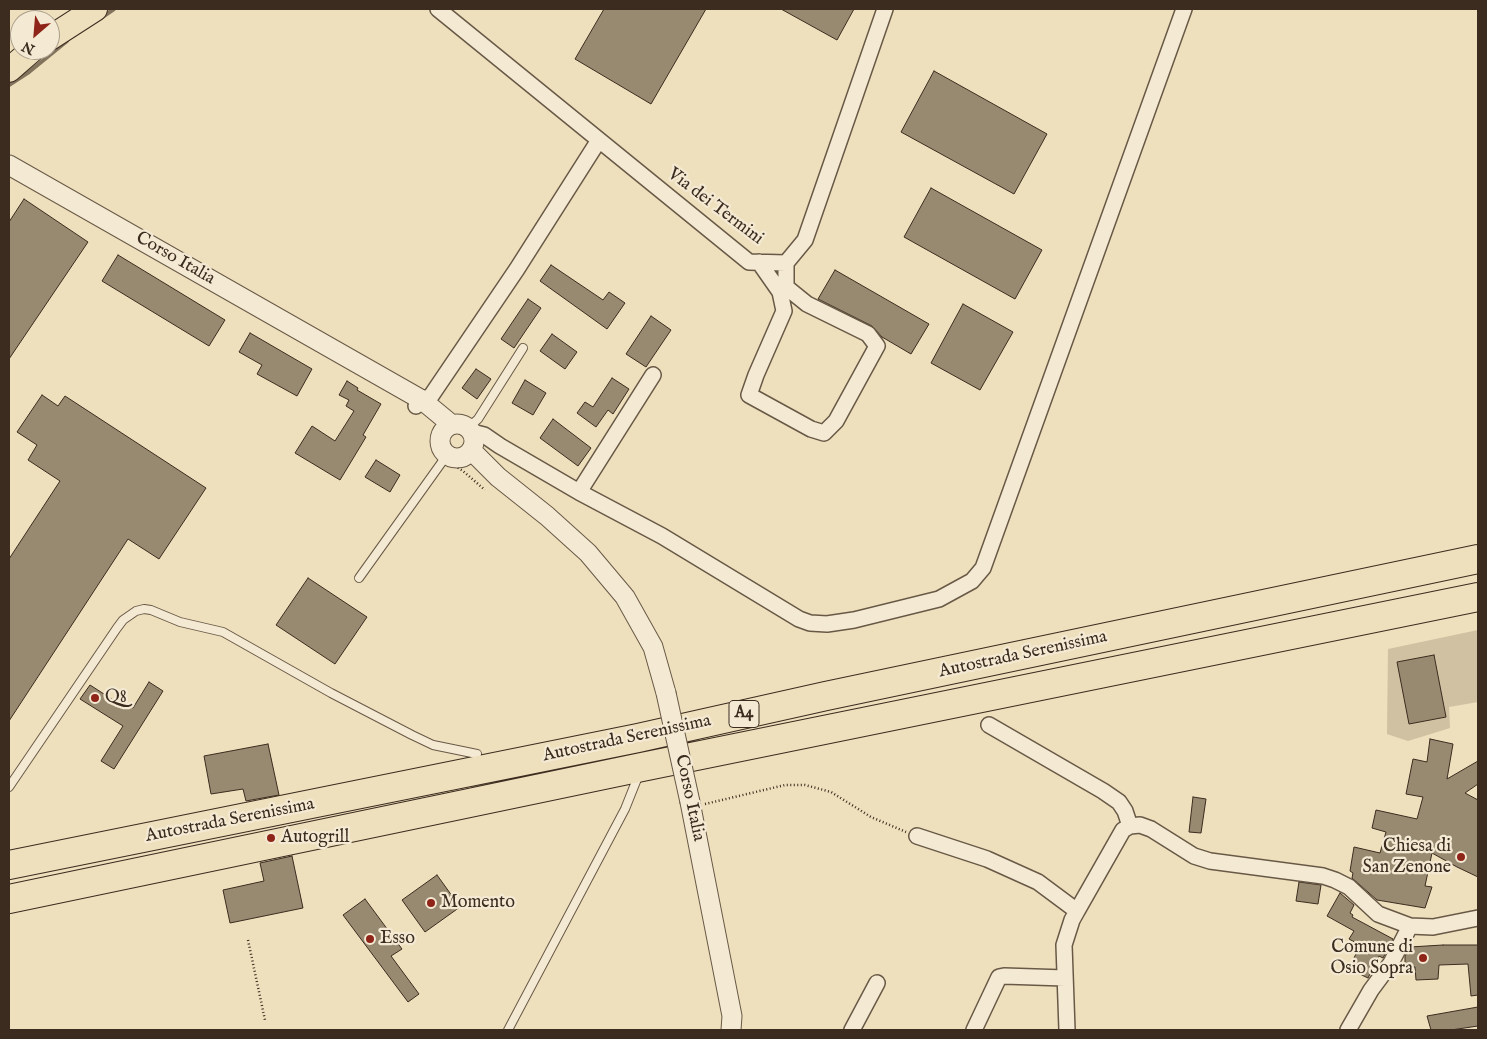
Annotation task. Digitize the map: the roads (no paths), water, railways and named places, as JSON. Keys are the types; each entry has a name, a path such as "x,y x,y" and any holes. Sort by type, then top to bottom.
{"highway":[{"name":"Autostrada Serenissima","path":"9,865 628,740 826,696 1478,559"},
{"name":"Autostrada Serenissima","path":"9,899 642,767 1478,598"}],"main road":[{"path":"60,32 95,9"},
{"path":"9,70 18,60"}],"street":[{"name":"Via dei Termini","path":"438,9 749,262 786,263"},
{"path":"758,262 780,292 784,311 749,395 811,430 824,433 836,421 877,346 868,334 807,304 786,287 786,263 805,240 885,9"},
{"path":"457,442 484,435 579,492 662,536 799,619 810,623 827,624 854,620 939,599 972,581 983,568 1184,9"},
{"path":"419,403 432,396 517,269 599,140"},
{"name":"Corso Italia","path":"9,165 341,354 419,403 457,442 492,484 548,516 588,553 625,597 653,647 695,804 732,1016 731,1030"},
{"path":"579,492 653,374"},
{"path":"989,725 1119,802 1125,810 1130,826"},
{"path":"1067,1030 1064,945 1072,920 1116,841 1123,830 1130,826 1140,825 1150,829 1194,856 1210,861 1323,876 1349,887 1378,914 1410,926 1433,928 1476,923"},
{"path":"917,836 987,859 1038,882 1077,911"},
{"path":"1348,1030 1371,990 1390,963 1410,926"},
{"path":"974,1030 999,978 1004,976 1065,978"},
{"path":"852,1030 877,983"}],"lane":[{"path":"359,578 457,442 478,419 523,348"},
{"path":"9,787 123,620 136,611 144,609 180,622 223,632 412,735 433,744 477,754"},
{"path":"508,1030 625,809 642,767"}],"waterway":[{"path":"101,18 114,9"},
{"path":"9,85 29,72 67,41"}],"place":[{"name":"Q8","path":"95,698"},
{"name":"Autogrill","path":"271,838"},
{"name":"Chiesa di San Zenone","path":"1461,857"},
{"name":"Momento","path":"431,903"},
{"name":"Esso","path":"370,939"},
{"name":"Comune di Osio Sopra","path":"1423,958"}]}
